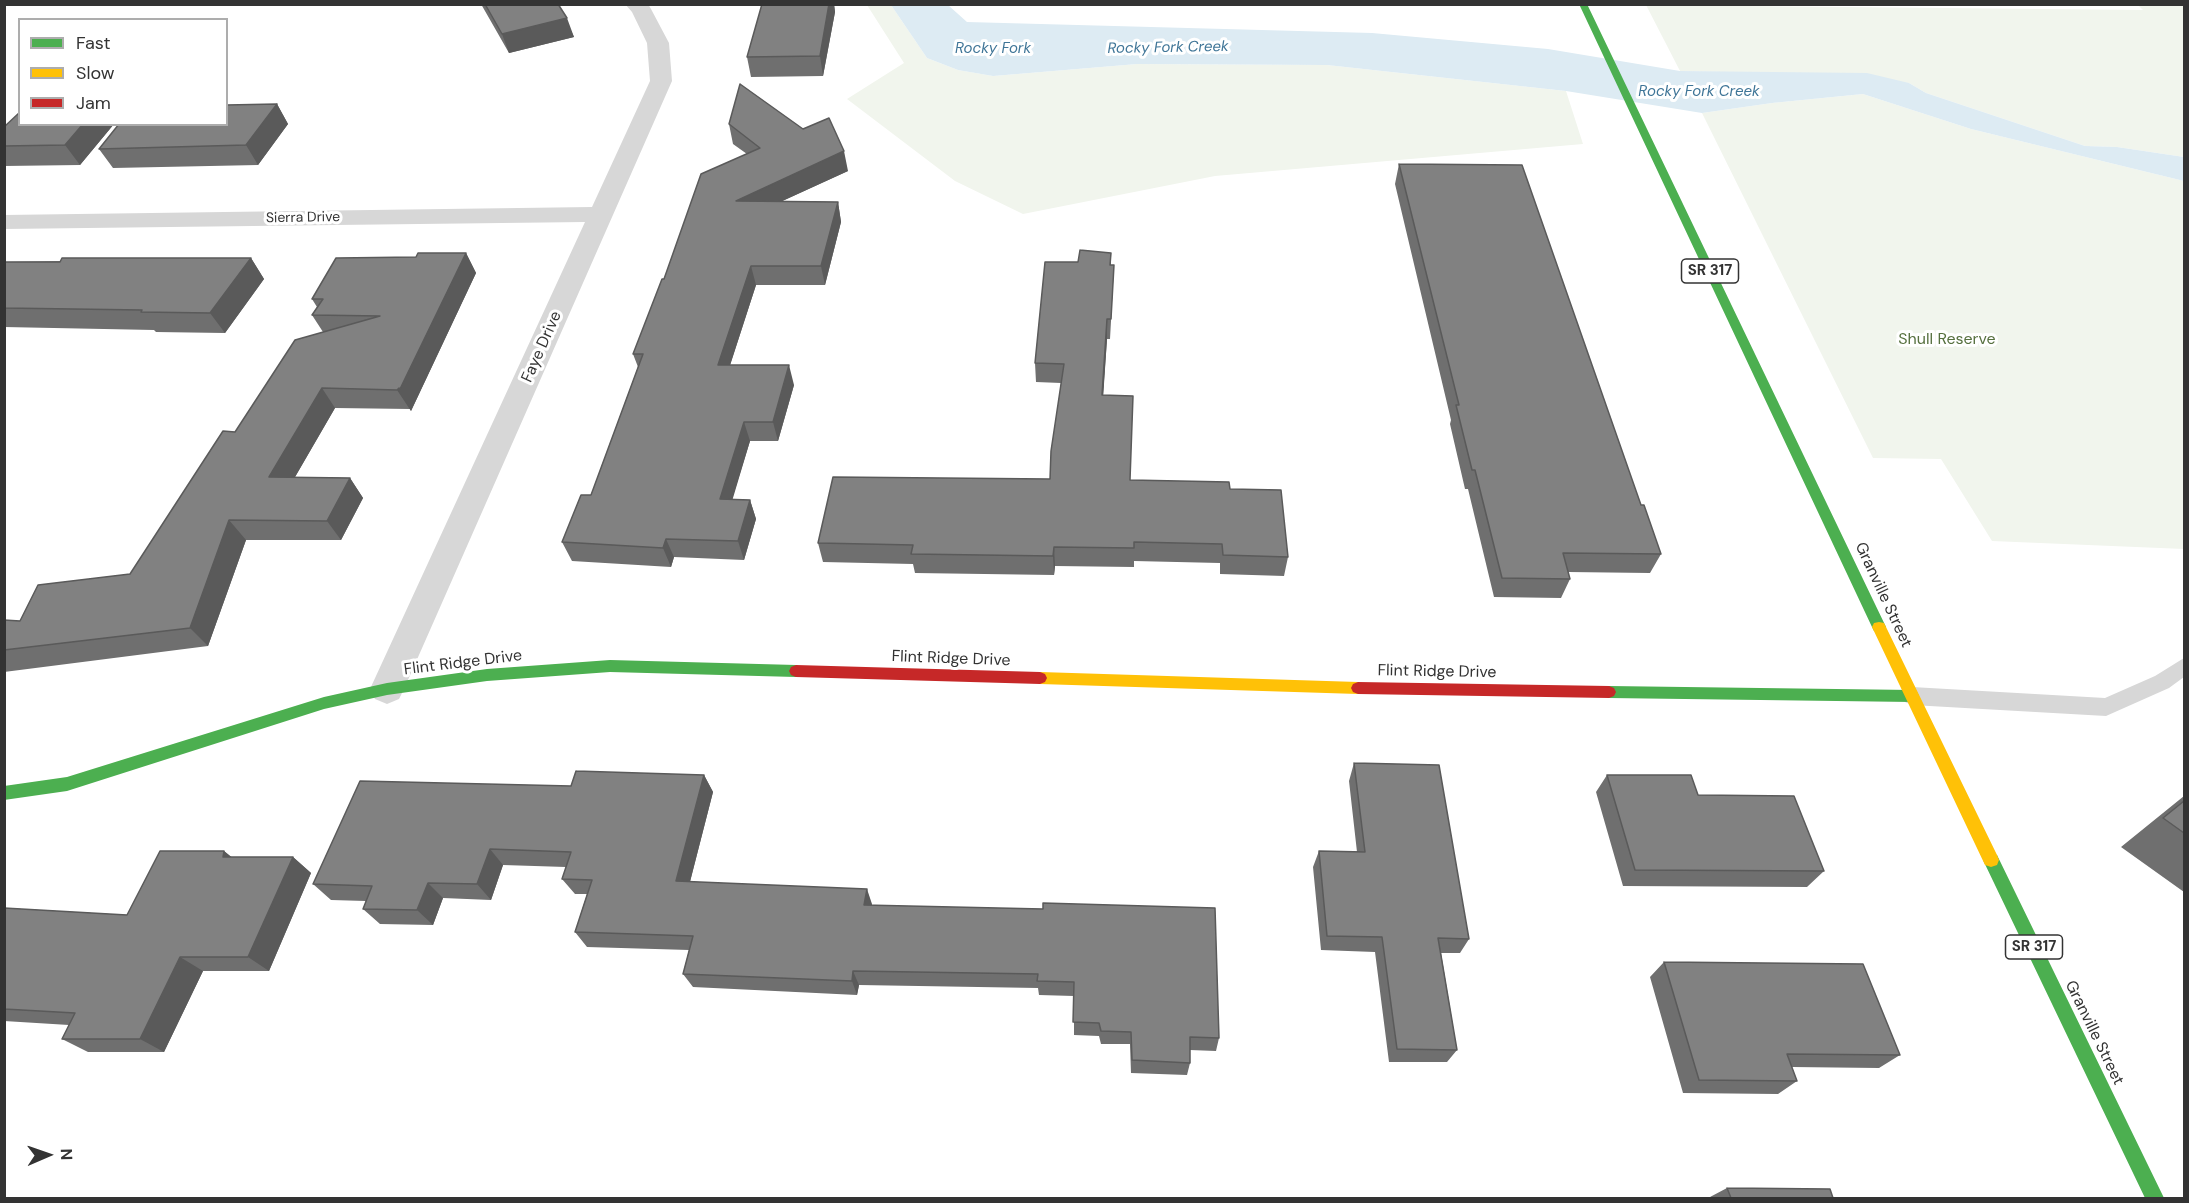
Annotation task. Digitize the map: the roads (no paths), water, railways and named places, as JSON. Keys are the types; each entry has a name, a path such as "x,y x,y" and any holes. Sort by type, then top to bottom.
{"main road":[{"name":"Granville Street","path":"1583,4 1912,696 2155,1198"},
{"name":"Flint Ridge Drive","path":"4,793 67,784 324,703 387,689 487,675 610,666 1384,688 1912,696"}],"street":[{"name":"Faye Drive","path":"387,689 661,81 658,43 641,9 635,4"},
{"name":"Sierra Drive","path":"4,222 602,214"}],"lane":[{"path":"1912,696 2106,707 2162,682 2184,666"}],"water":[{"name":"Rocky Fork","path":"891,5 948,5 967,22 1372,33 1548,49 1680,71 1867,73 1909,83 1926,93 2085,146 2117,147 2184,157 2184,181 1971,129 1863,94 1702,113 1566,91 1327,65 1137,64 993,76 958,70 927,58"}],"water label":[{"name":"Rocky Fork Creek","path":"1168,48"},
{"name":"Rocky Fork Creek","path":"1699,92"}],"park label":[{"name":"Shull Reserve","path":"1947,340"}]}
